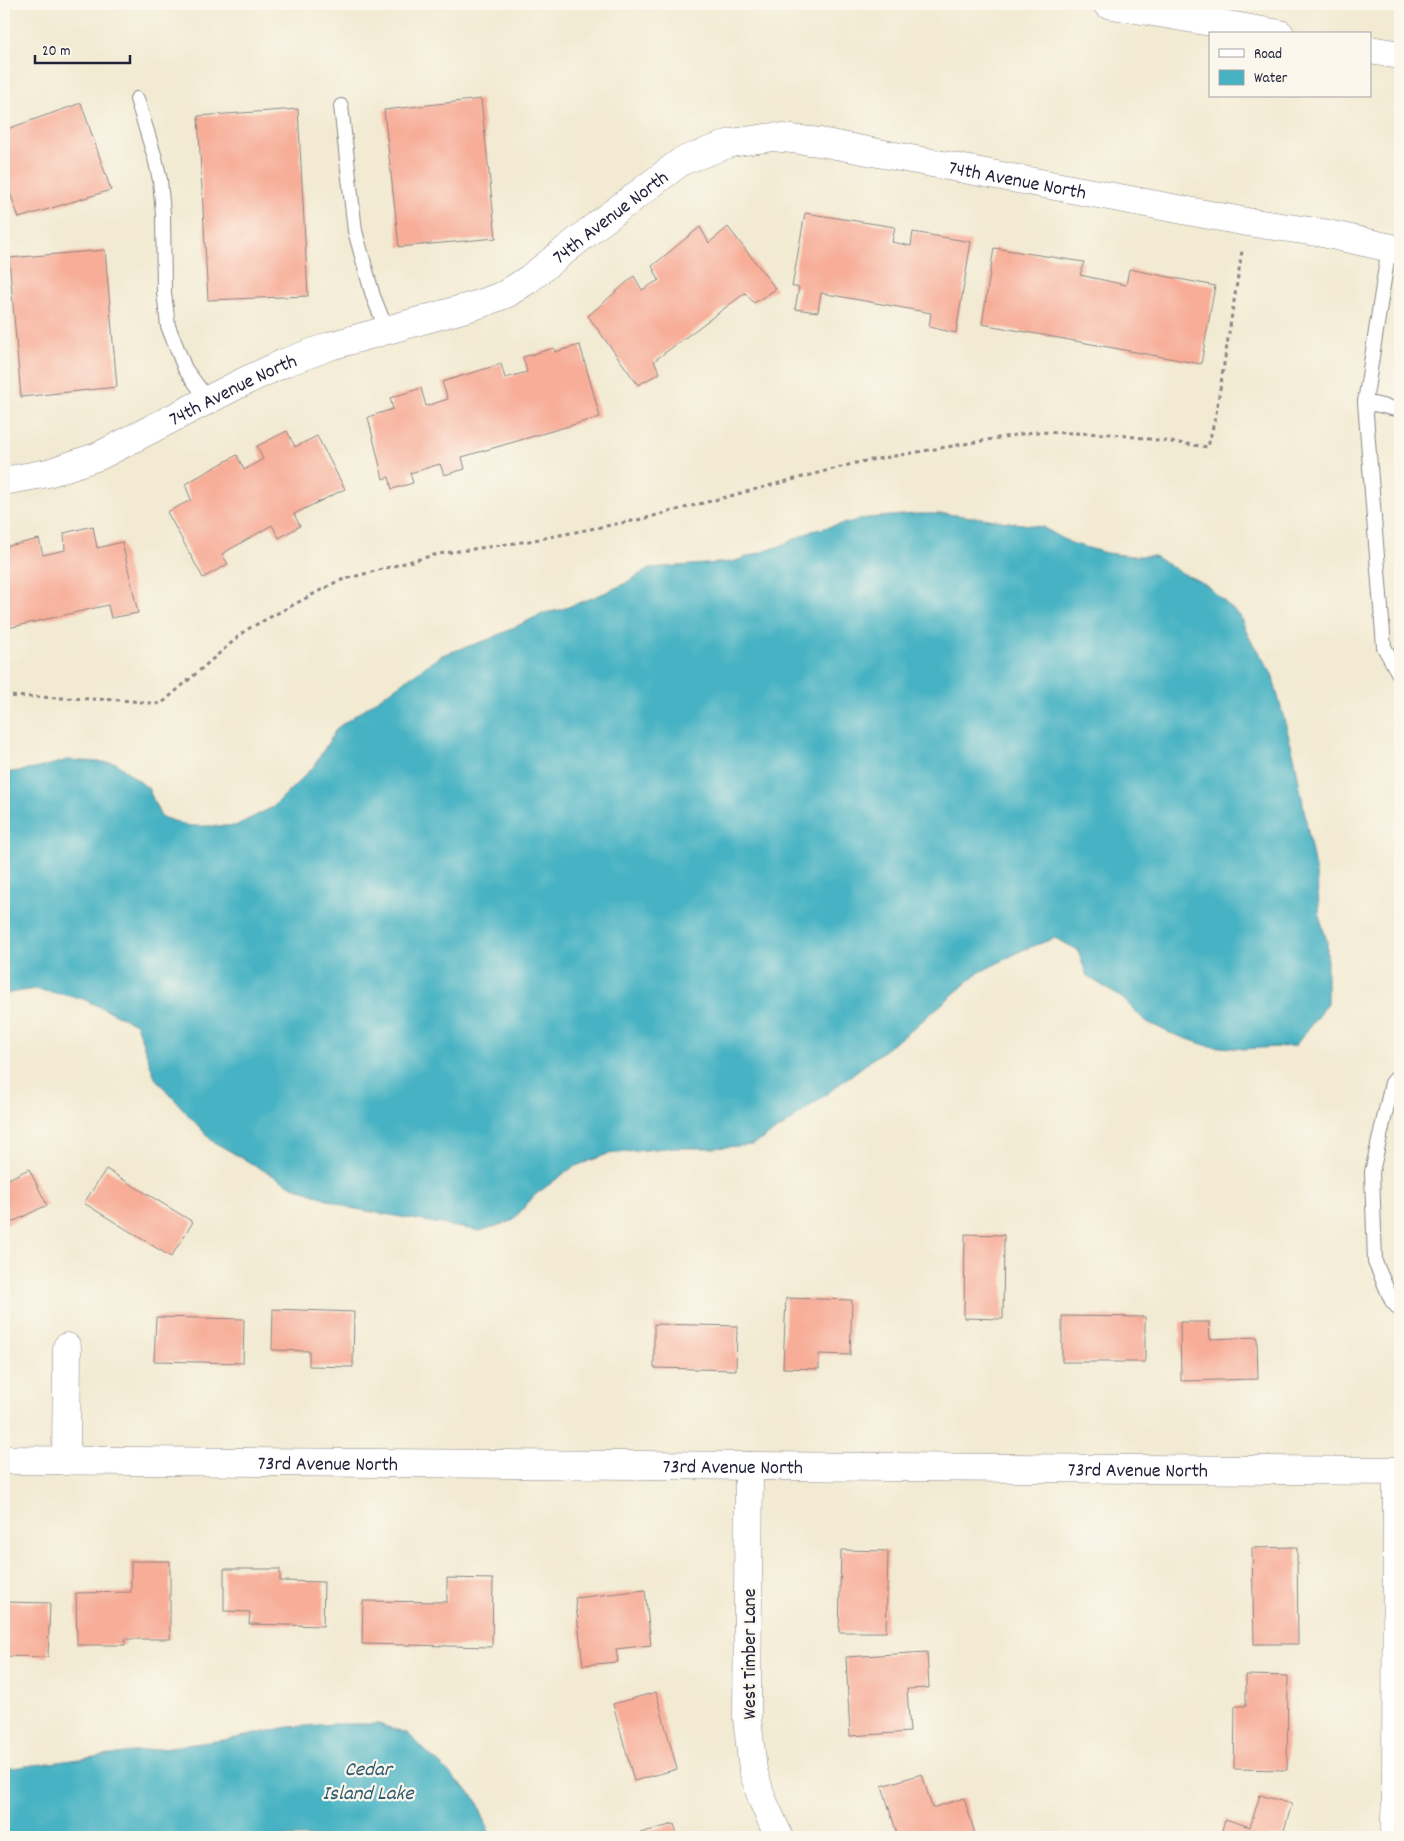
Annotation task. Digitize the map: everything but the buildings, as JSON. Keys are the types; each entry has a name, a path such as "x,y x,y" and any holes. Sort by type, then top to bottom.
{"main road":[{"path":"1107,4 1268,32"},
{"path":"1372,50 1400,56"},
{"name":"74th Avenue North","path":"4,481 48,473 99,456 284,363 330,346 480,304 506,294 529,279 597,224 682,161 731,143 773,137 820,142 1395,248"},
{"path":"66,1461 67,1347"},
{"name":"73rd Avenue North","path":"4,1460 1399,1471"},
{"name":"West Timber Lane","path":"749,1466 747,1718 753,1770 762,1799 779,1837"},
{"path":"1394,1837 1399,1471"}],"lane":[{"path":"136,99 160,180 163,214 164,292 168,326 185,370 208,400"},
{"path":"341,106 355,231 386,331"},
{"path":"1395,248 1365,402 1384,647 1400,676"},
{"path":"1365,402 1400,410"},
{"path":"1400,1074 1392,1083 1372,1172 1375,1262 1392,1301 1400,1310"}],"path":[{"path":"4,696 120,700 161,704 246,630 338,581 438,554 529,541 642,519 860,462 1033,432 1113,434 1208,447 1216,414 1242,250"}],"water":[{"path":"915,514 947,514 1042,527 1071,543 1106,553 1154,556 1180,572 1205,584 1240,616 1250,639 1272,674 1295,760 1317,880 1320,919 1327,941 1327,1004 1295,1046 1244,1049 1208,1046 1170,1033 1145,1021 1122,998 1087,976 1078,950 1055,938 1023,950 978,973 915,1027 784,1126 752,1145 713,1148 665,1148 608,1154 573,1167 535,1195 512,1221 480,1231 350,1208 286,1183 212,1141 155,1078 136,1024 81,998 34,989 4,994 4,773 34,769 68,760 116,763 148,788 161,817 190,826 235,826 273,807 314,766 337,728 442,655 490,639 544,613 560,610 602,594 624,584 650,568 732,562 780,546 812,531 867,518"},
{"name":"Cedar Island Lake","path":"378,1724 407,1733 477,1800 491,1837 4,1837 4,1769 231,1739 289,1727"}]}
